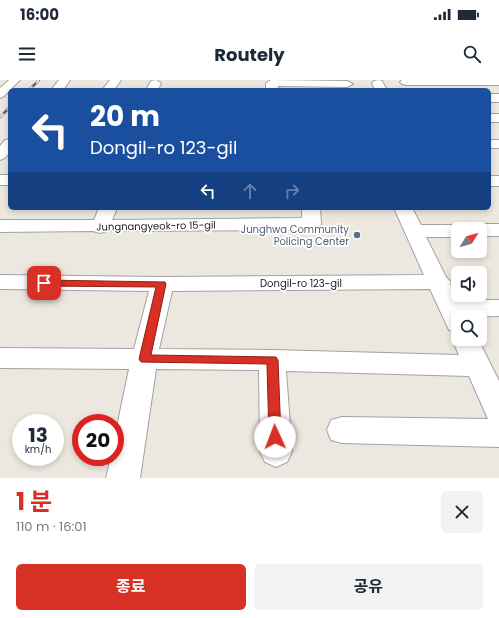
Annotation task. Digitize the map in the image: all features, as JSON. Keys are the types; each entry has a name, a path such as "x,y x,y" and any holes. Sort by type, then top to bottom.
{"street":[{"path":"59,88 65,80"},
{"path":"110,88 116,80"},
{"path":"0,82 14,81"},
{"path":"0,94 14,81"},
{"path":"406,82 499,82"},
{"path":"272,87 348,85"},
{"path":"0,155 8,145"},
{"path":"100,227 107,210"},
{"path":"404,210 440,282 452,310"},
{"name":"Jungnangyeok-ro 15-gil","path":"0,226 100,227 311,216"},
{"path":"487,230 499,230"},
{"path":"414,231 451,231"},
{"path":"0,282 162,284 144,359 123,478"},
{"name":"Dongil-ro 123-gil","path":"162,284 440,282"},
{"path":"487,310 499,308"},
{"path":"468,346 499,411"},
{"path":"0,358 272,360 478,366"},
{"path":"272,360 276,452"},
{"path":"342,430 499,433"}],"railway":[{"path":"31,88 39,80"},
{"path":"0,117 8,109"}],"place":[{"name":"Junghwa Community Policing Center","path":"357,235"}],"route":[{"path":"44,283 162,284 144,359 272,360 275,437"}]}
